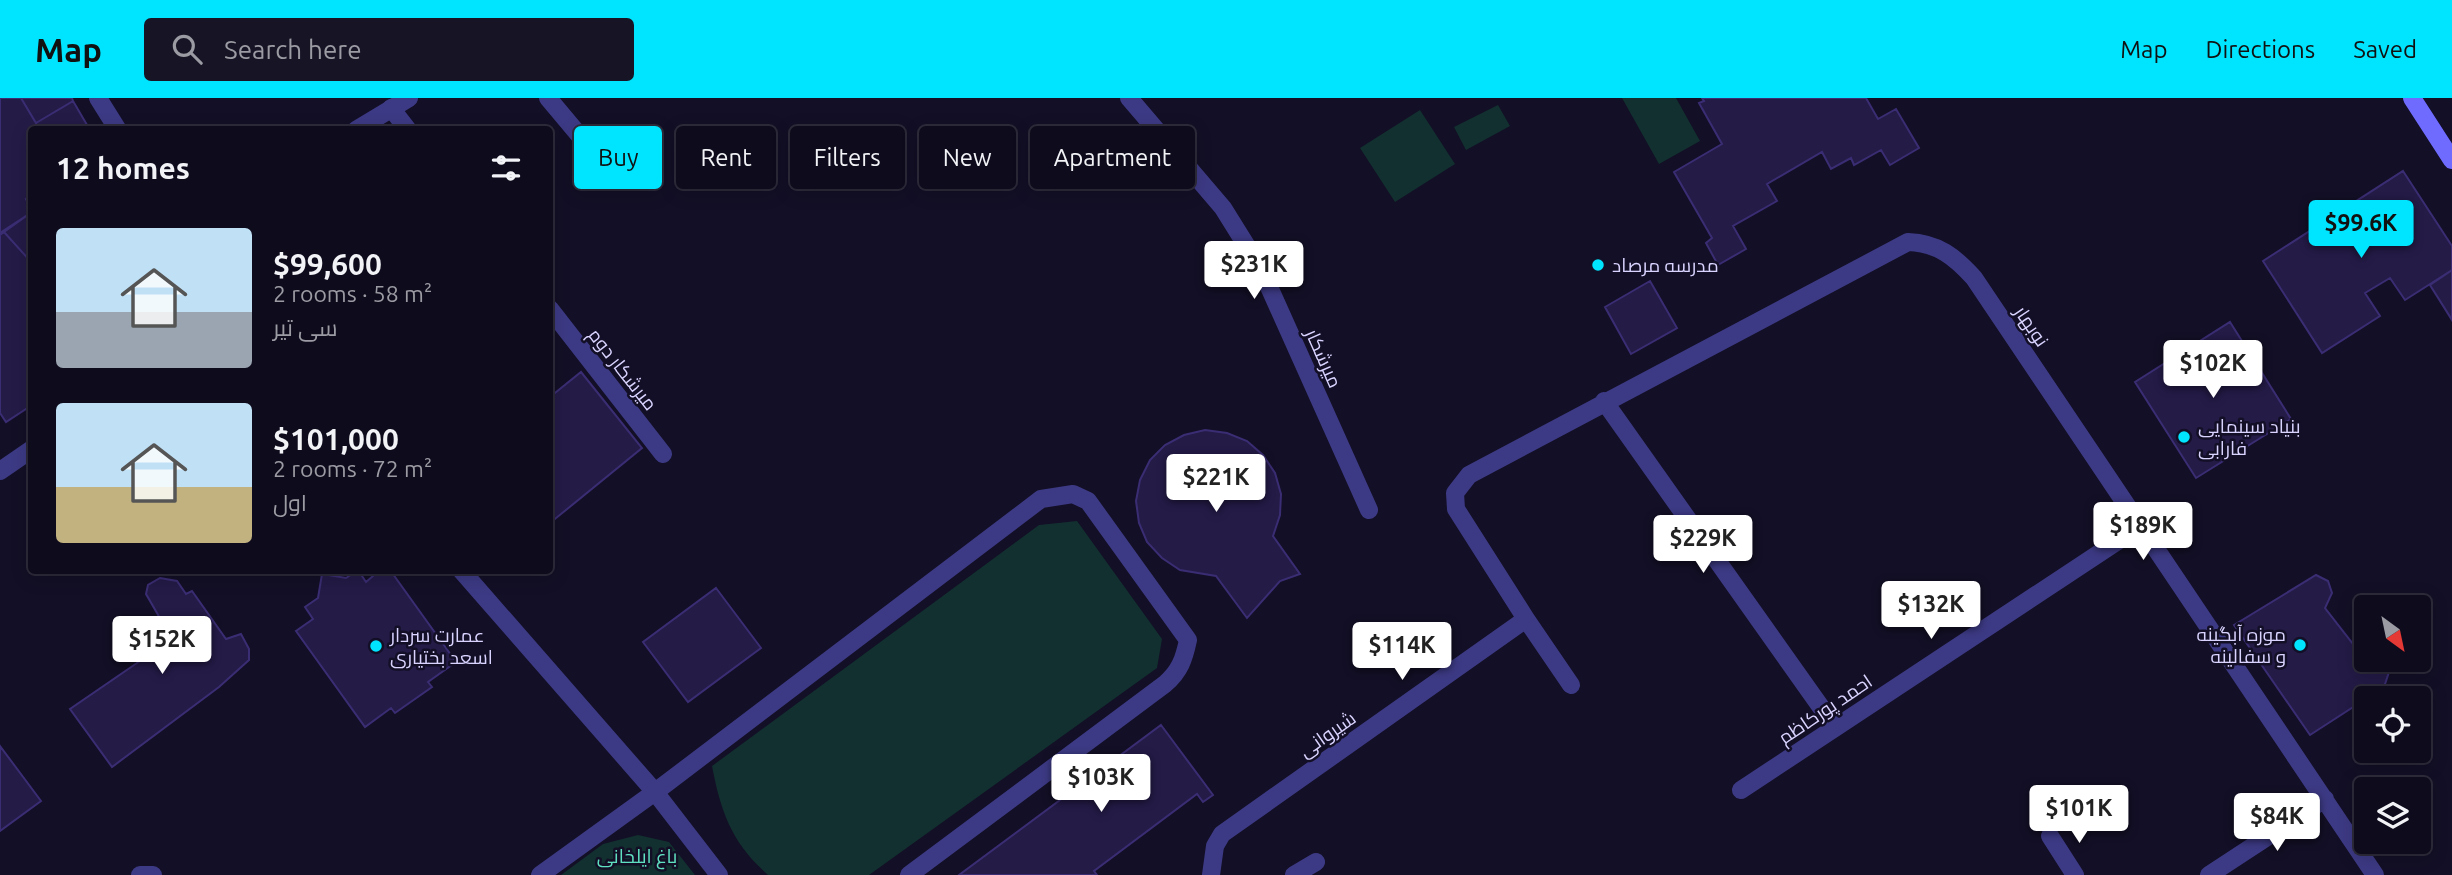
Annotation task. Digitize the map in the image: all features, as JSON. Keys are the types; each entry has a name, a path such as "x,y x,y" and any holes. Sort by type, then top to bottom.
{"street":[{"path":"98,98 116,126"},
{"path":"362,126 409,98"},
{"path":"548,98 574,129"},
{"name":"میرشکار","path":"1129,98 1223,208 1256,260 1369,510"},
{"path":"2412,98 2452,160"},
{"path":"391,108 405,126"},
{"name":"نوبهار","path":"1525,619 1456,509 1455,493 1469,475 1908,242 1923,243 1958,260 1974,278 2375,875"},
{"name":"میرشکار دوم","path":"553,313 663,454"},
{"path":"1604,401 1835,727"},
{"path":"0,471 28,452"},
{"path":"540,875 1041,499 1073,494 1088,501 1188,640 1185,659 1177,673 1166,684 909,875"},
{"name":"احمد پورکاظم","path":"1741,790 2142,525"},
{"path":"464,574 654,792 719,875"},
{"path":"1525,619 1571,685"},
{"name":"شیروانی","path":"1212,875 1215,846 1222,834 1525,619"},
{"path":"2209,875 2325,799"},
{"path":"2050,836 2075,875"},
{"path":"1294,875 1316,862"},
{"path":"140,875 153,875"}],"green space":[{"path":"1622,98 1676,98 1700,141 1659,164"},
{"path":"1498,105 1510,126 1466,150 1454,127"},
{"path":"1420,110 1455,164 1395,202 1360,148"},
{"path":"1077,521 1162,639 1157,668 869,875 768,875 745,851 730,826 719,798 712,766 1039,525"},
{"name":"باغ ایلخانی","path":"638,835 669,842 695,875 561,875 603,844"}],"building":[{"path":"0,98 21,98 38,126 28,126 28,215 0,233"},
{"path":"21,98 72,98 73,101 36,123"},
{"path":"1702,98 1866,98 1878,119 1896,109 1919,148 1890,165 1881,150 1854,165 1851,158 1831,169 1822,152 1767,184 1777,201 1733,226 1746,249 1718,265 1706,243 1712,238 1674,172 1722,144 1699,103 1704,101"},
{"path":"73,101 88,126 38,126 36,123"},
{"path":"2403,171 2452,246 2452,270 2405,300 2390,278 2365,293 2380,316 2322,353 2263,261"},
{"path":"28,215 28,259 4,232"},
{"path":"4,232 28,259 28,408 6,422 0,413 0,235"},
{"path":"2452,270 2452,320 2430,285"},
{"path":"1650,281 1677,328 1631,354 1605,307"},
{"path":"2230,322 2291,419 2196,478 2135,382"},
{"path":"581,372 642,448 553,521 553,395"},
{"path":"1205,430 1227,433 1247,441 1263,455 1275,473 1281,494 1280,515 1273,536 1300,574 1280,581 1247,618 1216,576 1180,570 1162,558 1147,542 1139,523 1136,501 1140,480 1150,460 1165,445 1184,435"},
{"name":"عمارت سردار اسعد بختیاری","path":"322,574 346,578 352,574 361,574 366,582 375,574 393,574 456,662 428,682 432,687 395,713 391,708 365,727 296,631 313,619 305,607 318,598"},
{"name":"موزه آبگینه و سفالینه","path":"2316,575 2328,581 2332,593 2325,608 2354,645 2354,672 2389,672 2384,686 2354,686 2354,706 2310,735 2234,625"},
{"path":"160,578 177,581 186,594 192,591 226,639 241,634 249,649 249,660 219,687 112,767 70,709 172,639 146,594 148,585"},
{"path":"716,588 761,648 688,702 643,642"},
{"path":"1161,725 1213,795 1203,802 1197,794 1094,871 1097,875 959,875"},
{"path":"0,746 41,801 0,831"}],"place":[{"name":"مدرسه مرصاد","path":"1598,265"},
{"name":"بنیاد سینمایی فارابی","path":"2184,437"},
{"name":"موزه آبگینه و سفالینه","path":"2300,645"},
{"name":"عمارت سردار اسعد بختیاری","path":"376,646"}]}
